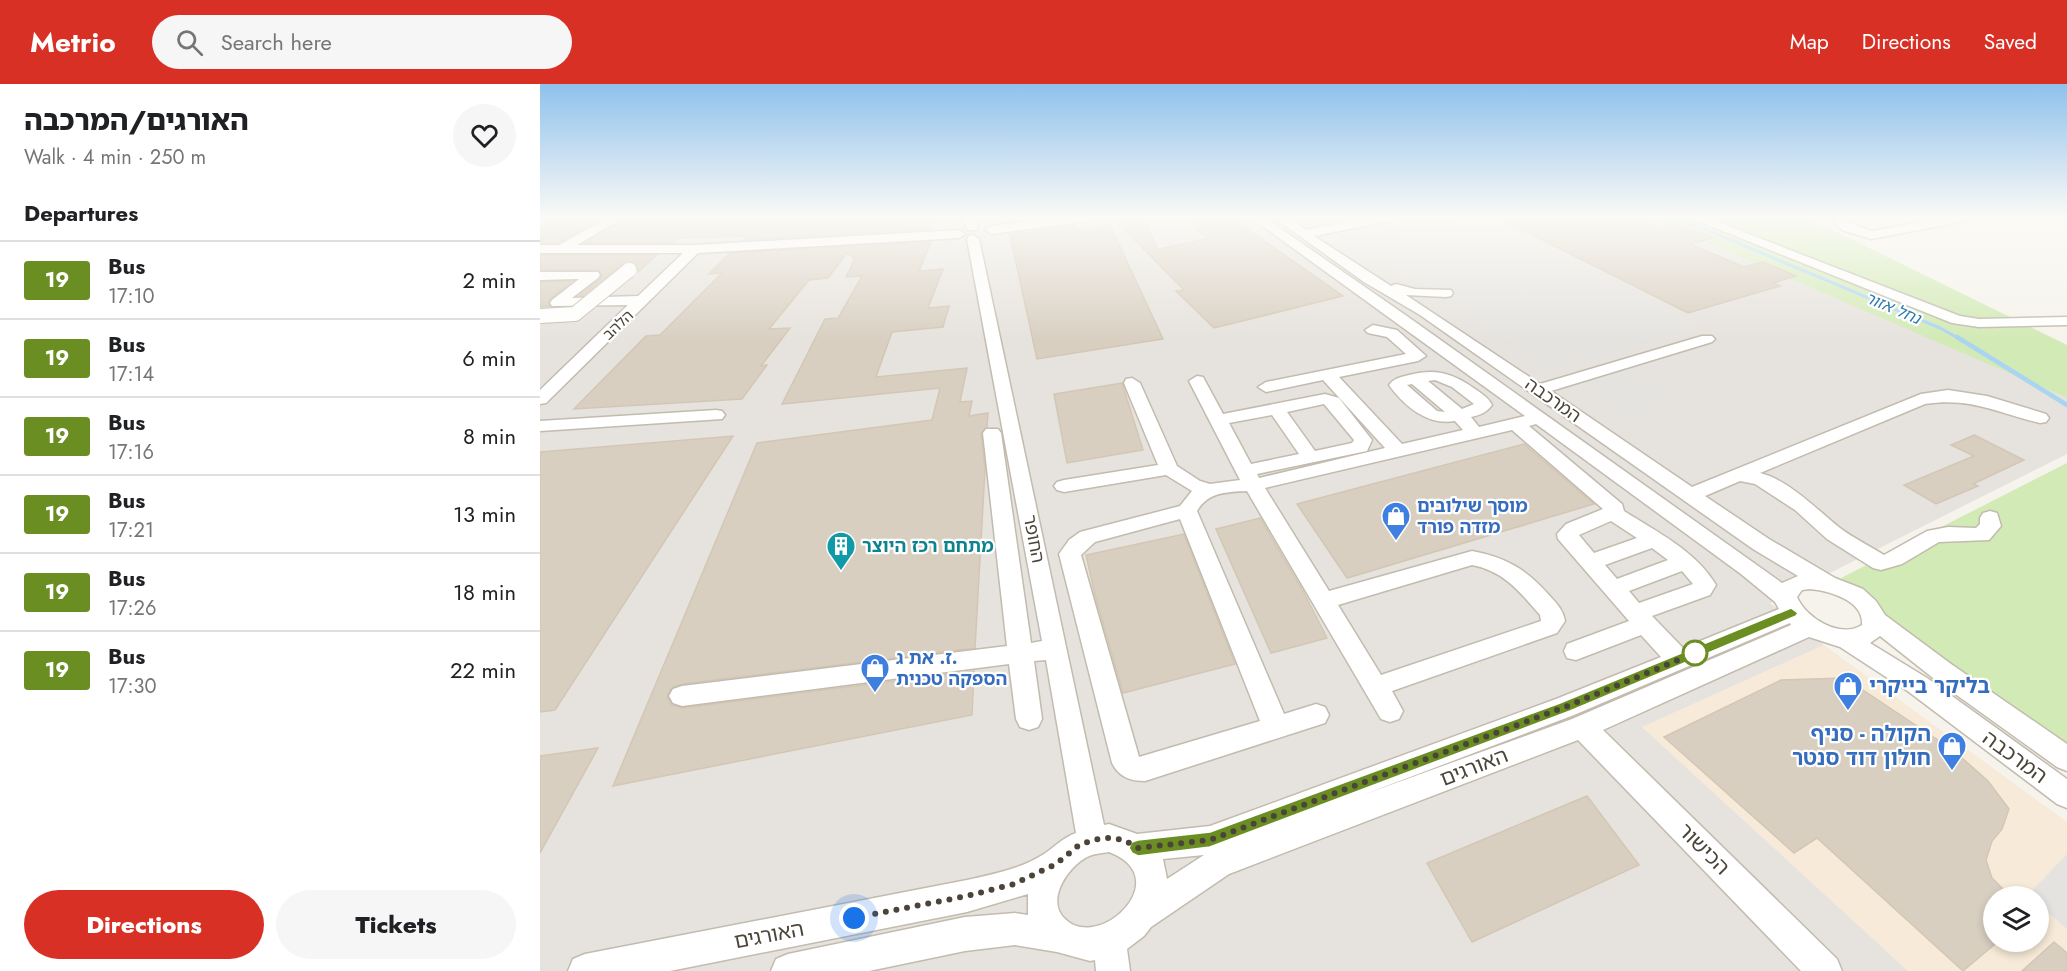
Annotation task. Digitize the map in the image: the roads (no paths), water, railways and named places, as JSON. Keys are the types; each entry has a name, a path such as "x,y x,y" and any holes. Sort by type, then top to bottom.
{"street":[{"name":"הלהב","path":"540,399 636,300 683,258"},
{"name":"החופר","path":"979,258 1092,840"},
{"name":"המרכבה","path":"1314,258 1749,569 1795,612 1826,635 1844,638 1918,685 2067,795"},
{"name":"המרכבה","path":"1339,258 1425,312 1761,544 1826,582 1858,597 1869,608 1874,619 1942,671 2067,759"},
{"path":"1800,258 1957,320 1979,323 2067,321"},
{"path":"540,316 575,314 629,270"},
{"path":"542,283 593,275 557,303"},
{"path":"1369,279 1414,293 1446,293 1426,301 1425,312"},
{"path":"540,304 636,300"},
{"path":"1266,387 1418,356 1392,333 1373,330"},
{"path":"1538,390 1707,339"},
{"path":"1327,374 1398,451"},
{"path":"1431,374 1441,375 1481,401 1483,405 1478,410 1459,415 1442,418 1431,416 1397,385 1431,374"},
{"path":"1197,381 1249,478 1390,711"},
{"path":"1132,383 1169,469 1193,485 1207,489"},
{"path":"1690,495 1921,399 1948,395 1958,396 1987,401 2040,418"},
{"path":"1218,420 1330,400 1363,440 1360,447 1310,457 1249,478 1207,489 1192,500 1188,511 1276,728"},
{"path":"1276,408 1310,457"},
{"path":"540,426 716,415"},
{"path":"1459,415 1476,433"},
{"path":"1249,478 1398,451 1539,418"},
{"path":"1516,424 1611,504 1615,509 1613,513"},
{"path":"992,433 1029,719"},
{"path":"1064,486 1169,469"},
{"path":"1738,475 1761,479 1802,506 1834,534 1881,563 1889,562 1927,538 1948,533 1981,535 1991,526 1990,518"},
{"path":"1188,511 1088,537 1070,554 1126,763 1134,769 1144,770 1316,715"},
{"path":"1576,651 1702,589 1705,585 1702,578 1684,562 1613,513"},
{"path":"1613,513 1573,529 1568,534 1569,539 1679,660"},
{"path":"1589,562 1654,540"},
{"path":"1324,601 1472,558 1490,560 1510,569 1552,613 1553,621 1549,627 1375,687"},
{"path":"1613,589 1684,562"},
{"path":"1795,612 1788,588 1810,580 1826,582"},
{"name":"האורגים","path":"1138,848 1210,840 1565,707 1795,612"},
{"name":"האורגים","path":"1143,914 1218,863 1582,727 1795,612"},
{"path":"1844,638 1858,638 1868,634 1873,627 1874,619"},
{"path":"682,696 1056,649"},
{"name":"הכישור","path":"1582,727 1825,971"},
{"path":"1109,838 1124,840 1138,848 1151,866 1153,890 1143,914 1128,930 1111,956 1091,945 1074,943 1059,936 1046,922 1041,903 1045,883 1056,864 1078,846 1092,840 1109,838"},
{"name":"האורגים","path":"585,971 967,896 1014,884 1056,864"},
{"name":"האורגים","path":"788,971 965,934 1015,929 1059,936"}],"waterway":[{"name":"נחל אזור","path":"1774,258 1940,328 1960,339"},
{"name":"נחל אזור","path":"1957,337 2067,405"}],"place":[{"name":"מוסך שילובים מזדה פורד","path":"1396,542"},
{"name":"מתחם רכז היוצר","path":"841,572"},
{"name":"ז. את ג. הספקה טכנית","path":"875,694"},
{"name":"בליקר בייקרי","path":"1848,712"},
{"name":"הקולה - סניף חולון דוד סנטר","path":"1952,772"}]}
